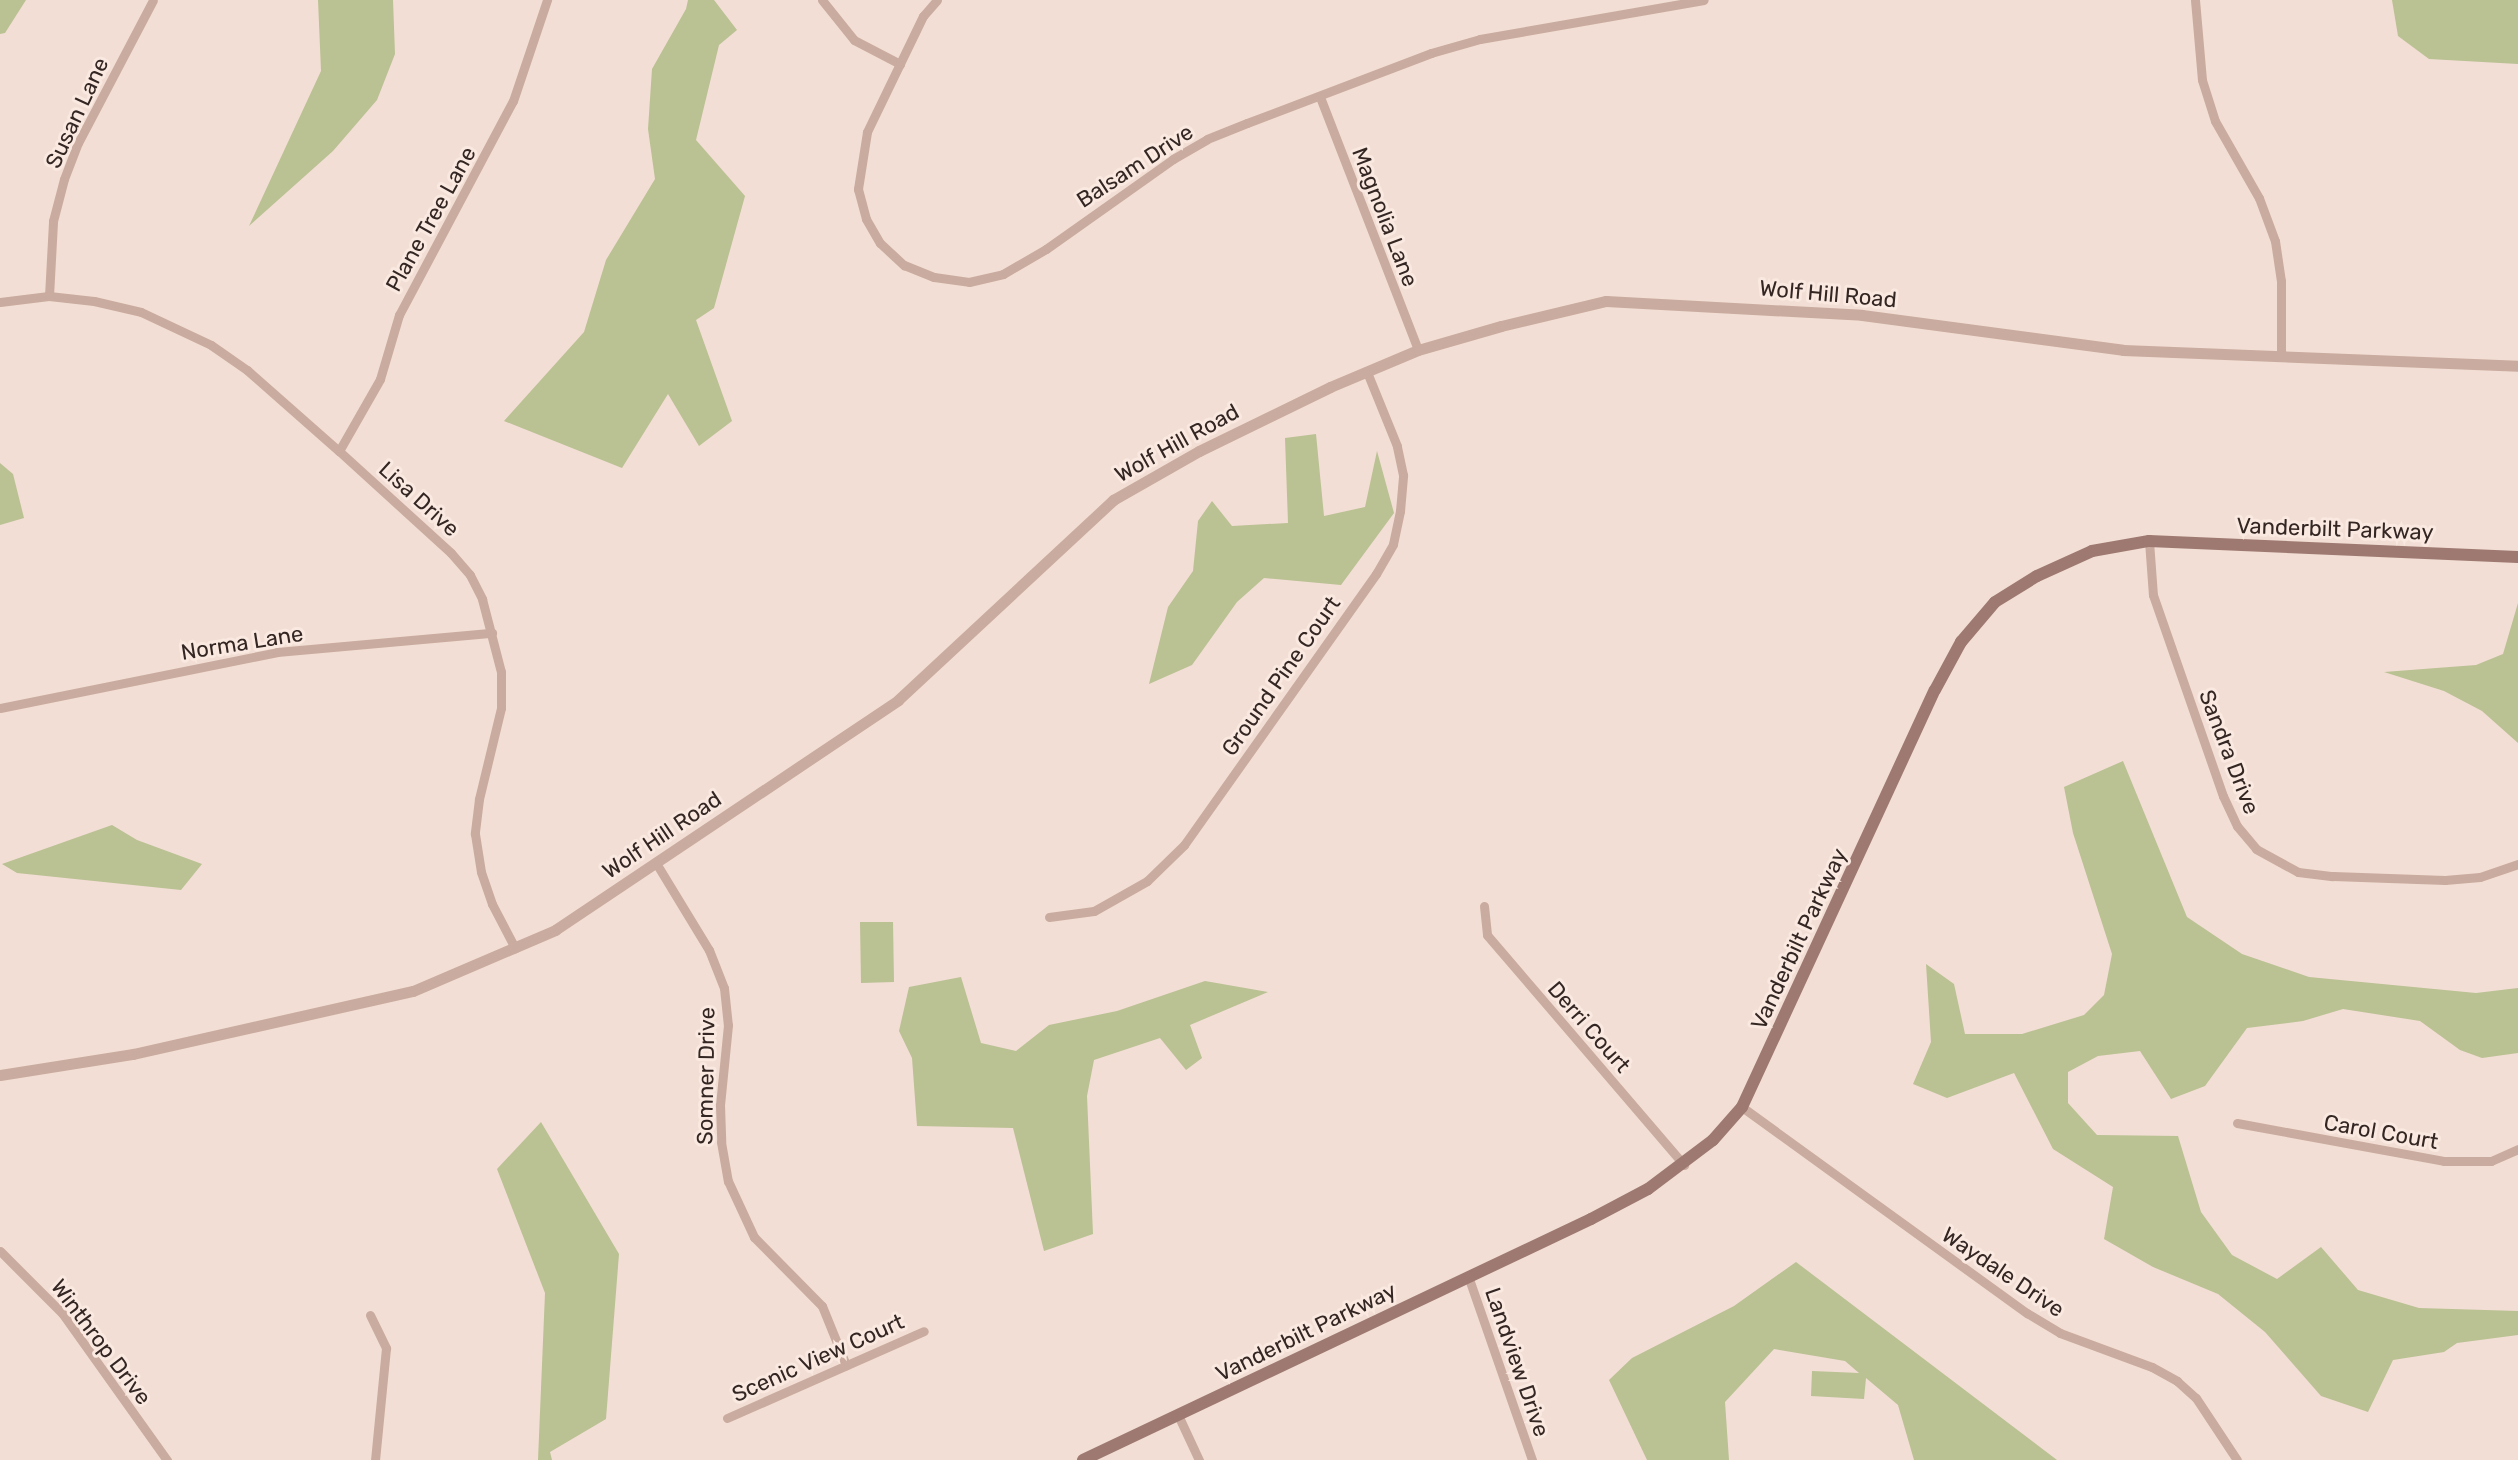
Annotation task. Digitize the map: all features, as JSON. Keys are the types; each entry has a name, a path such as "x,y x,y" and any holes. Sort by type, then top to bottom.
{"main road":[{"name":"Vanderbilt Parkway","path":"1083,1460 1591,1219 1648,1189 1684,1165 1713,1140 1742,1107 1935,690 1961,642 1995,602 2037,576 2092,551 2149,541 2518,557"}],"street":[{"name":"Susan Lane","path":"49,296 53,221 64,179 78,143 153,0"},
{"name":"Plane Tree Lane","path":"339,451 380,379 399,315 513,101 547,0"},
{"path":"822,0 854,40 900,64"},
{"name":"Balsam Drive","path":"937,0 923,16 867,132 859,163 858,189 866,219 880,243 904,265 934,277 969,282 1003,274 1046,249 1146,177 1207,139 1431,53 1480,39 1704,0"},
{"path":"2195,0 2202,80 2215,121 2259,198 2275,241 2281,281 2281,356"},
{"name":"Magnolia Lane","path":"1320,97 1418,350"},
{"name":"Lisa Drive","path":"0,302 49,296 141,312 182,328 247,370 451,553 470,575 482,599 501,672 501,708 479,799 475,834 488,893 515,948"},
{"name":"Wolf Hill Road","path":"0,1075 133,1054 413,991 555,930 898,700 1113,500 1199,451 1330,387 1418,350 1606,301 1862,315 2123,350 2518,366"},
{"name":"Ground Pine Court","path":"1049,917 1094,911 1147,881 1184,845 1376,574 1393,544 1403,475 1393,434 1367,372"},
{"name":"Sandra Drive","path":"2149,541 2153,595 2223,796 2237,826 2256,849 2298,872 2333,876 2445,880 2480,877 2518,864"},
{"name":"Norma Lane","path":"0,708 277,652 492,633"},
{"name":"Somner Drive","path":"656,863 709,950 724,988 728,1025 720,1117 728,1181 754,1237 822,1306 846,1365"},
{"name":"Derri Court","path":"1484,906 1487,935 1684,1165"},
{"name":"Waydale Drive","path":"1742,1107 2027,1313 2060,1333 2152,1367 2177,1381 2196,1398 2237,1460"},
{"name":"Carol Court","path":"2237,1123 2444,1161 2491,1161 2518,1149"},
{"name":"Winthrop Drive","path":"0,1251 62,1313 167,1460"},
{"name":"Landview Drive","path":"1468,1276 1532,1460"},
{"path":"370,1315 386,1348 375,1460"},
{"name":"Scenic View Court","path":"727,1418 924,1331"},
{"path":"1178,1415 1199,1460"}],"green space":[{"path":"0,0 26,0 5,33 0,34"},
{"path":"318,0 393,0 395,54 377,100 333,151 249,226 321,71"},
{"path":"688,0 714,0 737,30 719,45 696,140 745,196 714,308 696,320 732,421 699,446 668,394 622,468 504,421 584,332 606,260 655,179 648,129 652,69"},
{"path":"2392,0 2518,0 2518,64 2429,59 2398,36"},
{"path":"1316,434 1324,516 1365,507 1377,451 1394,513 1341,585 1264,578 1237,602 1192,665 1149,684 1168,607 1193,571 1198,521 1212,501 1232,526 1288,523 1285,438"},
{"path":"0,463 13,474 24,518 0,525"},
{"path":"2518,603 2518,743 2482,711 2444,691 2384,672 2476,665 2503,654"},
{"path":"2123,761 2187,917 2242,954 2309,977 2476,993 2518,988 2518,1053 2482,1058 2460,1050 2420,1021 2343,1009 2303,1021 2247,1028 2205,1086 2171,1099 2140,1051 2098,1056 2068,1072 2068,1103 2097,1135 2178,1136 2201,1212 2232,1255 2277,1279 2321,1247 2358,1290 2419,1308 2518,1311 2518,1335 2457,1343 2444,1352 2393,1360 2368,1412 2321,1396 2265,1332 2218,1294 2153,1267 2104,1239 2113,1187 2053,1149 2014,1073 1947,1098 1913,1084 1931,1042 1926,964 1954,984 1965,1034 2022,1034 2084,1015 2104,995 2112,954 2073,833 2064,787"},
{"path":"112,825 137,840 202,864 181,890 17,873 2,864"},
{"path":"860,922 893,922 894,982 861,983"},
{"path":"961,977 981,1043 1016,1051 1049,1025 1117,1011 1205,981 1268,992 1190,1025 1202,1058 1186,1070 1160,1038 1094,1060 1087,1096 1093,1234 1044,1251 1013,1128 917,1126 912,1058 899,1031 909,987"},
{"path":"541,1122 619,1254 606,1419 550,1452 552,1460 538,1460 545,1293 497,1169"},
{"path":"1796,1262 2057,1460 1914,1460 1898,1405 1866,1378 1864,1399 1811,1396 1812,1371 1859,1373 1845,1361 1774,1349 1725,1402 1729,1460 1647,1460 1609,1380 1632,1358 1734,1306"}]}
